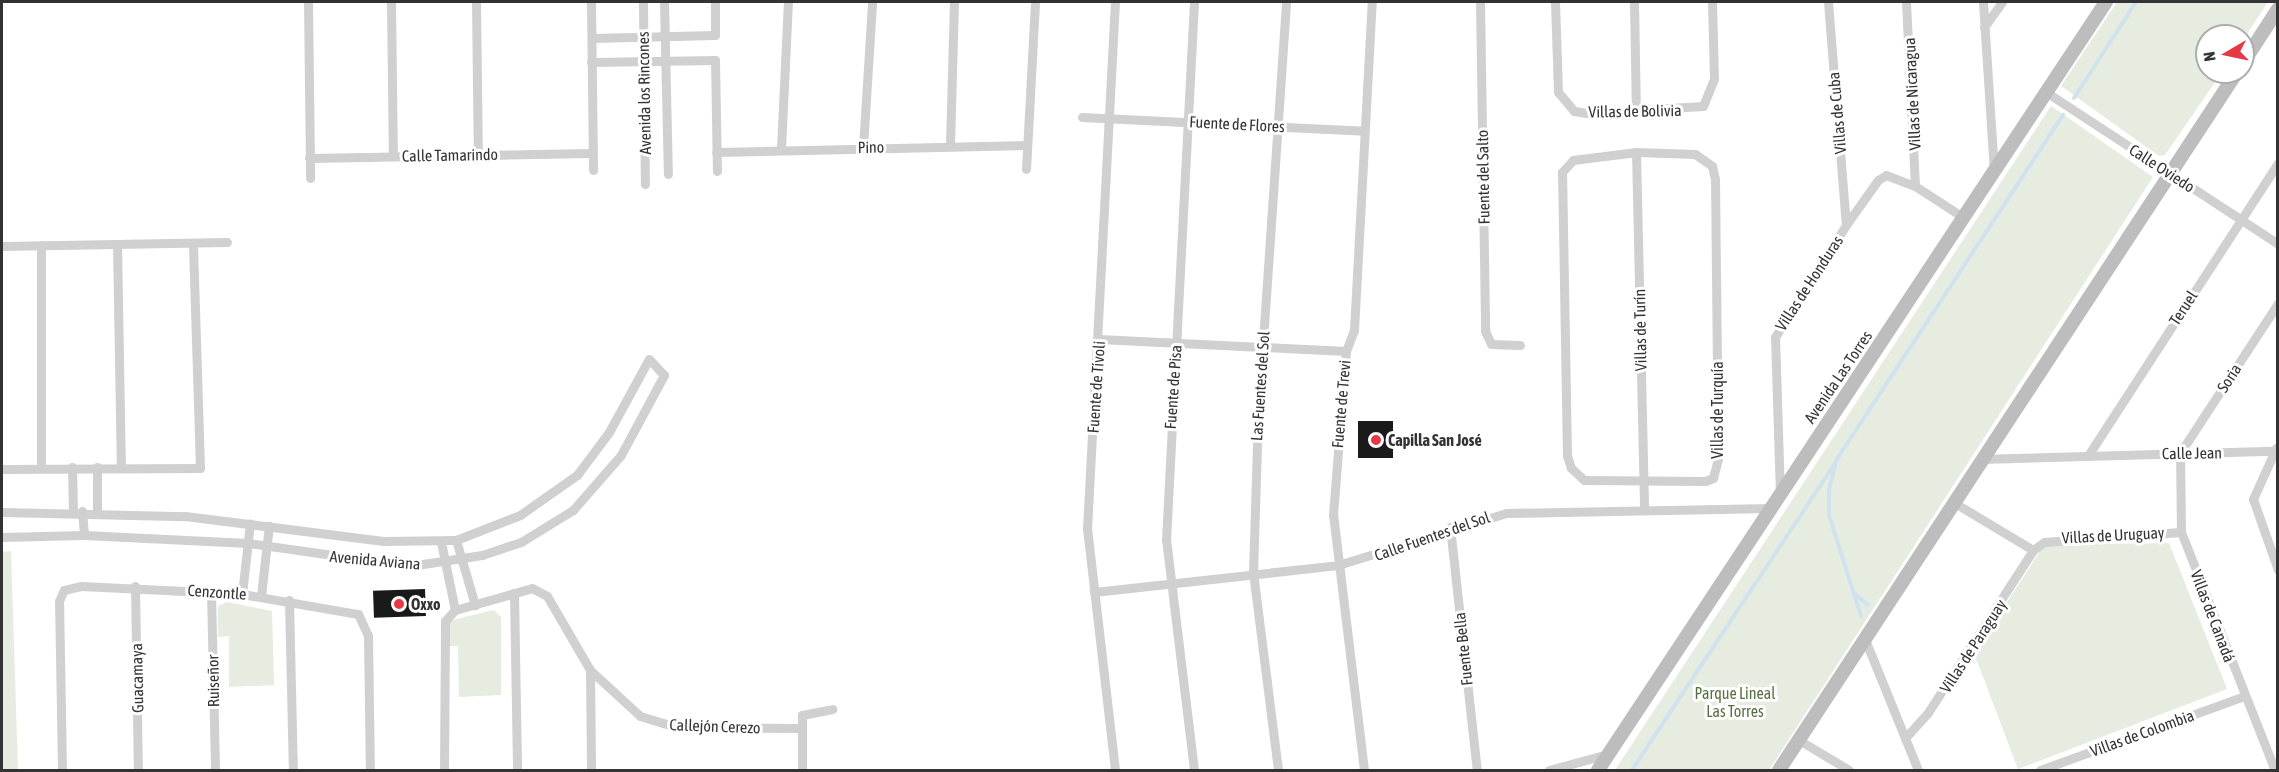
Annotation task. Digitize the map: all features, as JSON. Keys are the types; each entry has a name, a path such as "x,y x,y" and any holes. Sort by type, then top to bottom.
{"street":[{"path":"308,2 310,178"},
{"path":"391,2 393,156"},
{"path":"476,2 478,154"},
{"path":"591,2 593,170"},
{"name":"Avenida los Rincones","path":"643,2 645,184"},
{"name":"Avenida los Rincones","path":"664,2 668,174"},
{"path":"591,38 715,35 714,2"},
{"path":"781,149 788,2"},
{"path":"863,147 872,2"},
{"path":"950,145 954,2"},
{"path":"1026,169 1035,2"},
{"name":"Fuente de Tívoli","path":"1115,2 1099,339 1087,529 1115,771"},
{"name":"Fuente de Pisa","path":"1194,2 1166,503 1170,582 1194,771"},
{"name":"Las Fuentes del Sol","path":"1278,771 1253,573 1263,345 1286,2"},
{"name":"Fuente de Trevi","path":"1364,771 1333,515 1346,351 1354,330 1372,2"},
{"name":"Fuente del Salto","path":"1480,2 1485,330 1487,341 1496,346 1520,345"},
{"name":"Villas de Bolivia","path":"1555,2 1558,92 1564,104 1574,111 1696,110 1709,100 1714,79 1712,2"},
{"path":"1634,2 1636,111"},
{"name":"Villas de Cuba","path":"1828,2 1846,225"},
{"name":"Villas de Nicaragua","path":"1906,2 1915,186"},
{"path":"1983,2 1994,170"},
{"path":"1984,27 2002,2"},
{"name":"Avenida Las Torres","path":"1598,771 2106,2"},
{"path":"2255,44 2277,9"},
{"path":"591,62 715,60 717,171"},
{"path":"1779,771 1980,459 2229,84"},
{"name":"Calle Oviedo","path":"2046,92 2277,244"},
{"name":"Fuente de Flores","path":"1082,117 1365,131"},
{"name":"Pino","path":"716,152 1027,145"},
{"name":"Villas de Turín","path":"1636,152 1644,507"},
{"name":"Villas de Turquía","path":"1636,152 1685,152 1706,159 1712,166 1716,191 1717,471 1705,482 1644,483 1584,480 1570,468 1561,183 1566,165 1573,160 1636,152"},
{"name":"Calle Tamarindo","path":"309,158 591,153"},
{"name":"Teruel","path":"2089,454 2277,163"},
{"name":"Villas de Honduras","path":"1780,495 1775,337 1846,225 1882,177 1897,177 1963,217"},
{"path":"2,246 227,242"},
{"path":"2,469 200,468 193,243"},
{"path":"117,244 122,467"},
{"path":"41,245 41,468"},
{"name":"Soria","path":"2180,453 2277,303"},
{"path":"1099,339 1263,345 1346,351"},
{"name":"Avenida Aviana","path":"2,512 97,511 250,522 383,541 456,540 520,515 577,475 609,432 649,359 664,375 621,455 573,510 520,542 462,559 392,565 248,543 84,535 2,537"},
{"name":"Calle Jean","path":"1980,459 2276,449 2253,499 2277,570"},
{"name":"Villas de Canadá","path":"2180,453 2181,532 2273,769"},
{"path":"72,467 77,511 84,535"},
{"path":"97,467 97,511"},
{"path":"1953,502 2034,550"},
{"name":"Calle Fuentes del Sol","path":"1094,592 1338,565 1379,555 1450,527 1506,513 1644,507 1771,508"},
{"path":"242,594 250,522"},
{"path":"261,596 269,525"},
{"name":"Fuente Bella","path":"1450,527 1477,771"},
{"name":"Villas de Uruguay","path":"2034,550 2062,537 2181,532"},
{"path":"456,540 475,605"},
{"path":"441,542 455,610"},
{"name":"Villas de Paraguay","path":"1906,737 1940,696 2034,550"},
{"name":"Cenzontle","path":"62,771 59,601 71,587 135,586 261,596 352,610 363,620 368,635 370,771"},
{"name":"Guacamaya","path":"135,586 138,771"},
{"name":"Callejón Cerezo","path":"514,593 532,588 547,596 590,670 629,708 658,723 801,728"},
{"name":"Ruiseñor","path":"211,592 215,771"},
{"path":"444,771 442,635 445,621 455,610 514,593 517,771"},
{"path":"289,600 293,771"},
{"path":"1864,637 1918,771"},
{"path":"590,670 591,771"},
{"name":"Villas de Colombia","path":"2040,771 2244,696"},
{"path":"802,771 801,728 805,712 832,709"},
{"path":"1799,740 1849,771"},
{"path":"1550,771 1608,754"}],"green space":[{"path":"2117,2 2268,2 2254,24 2195,24 2195,84 2214,84 2165,155 2159,156 2061,86"},
{"name":"Parque Lineal Las Torres","path":"2051,106 2153,177 1769,770 1615,770"},
{"path":"2169,543 2227,689 2018,769 1974,653 2044,545"},
{"path":"11,551 18,770 2,770 2,552"},
{"path":"227,602 272,611 274,685 229,687 229,636 218,637 218,606"},
{"path":"494,610 501,617 501,695 459,697 458,646 448,646 449,621"}],"building":[{"name":"Capilla San José","path":"1358,421 1393,421 1393,458 1358,458"},
{"name":"Oxxo","path":"425,589 426,616 374,618 373,591"}],"waterway":[{"path":"2074,98 2136,2"},
{"path":"1861,616 1829,515 1829,490 1837,459 2063,115"},
{"path":"1632,770 1835,463"},
{"path":"1855,594 1868,605"}],"place":[{"name":"Capilla San José","path":"1376,440"},
{"name":"Oxxo","path":"399,604"}]}
